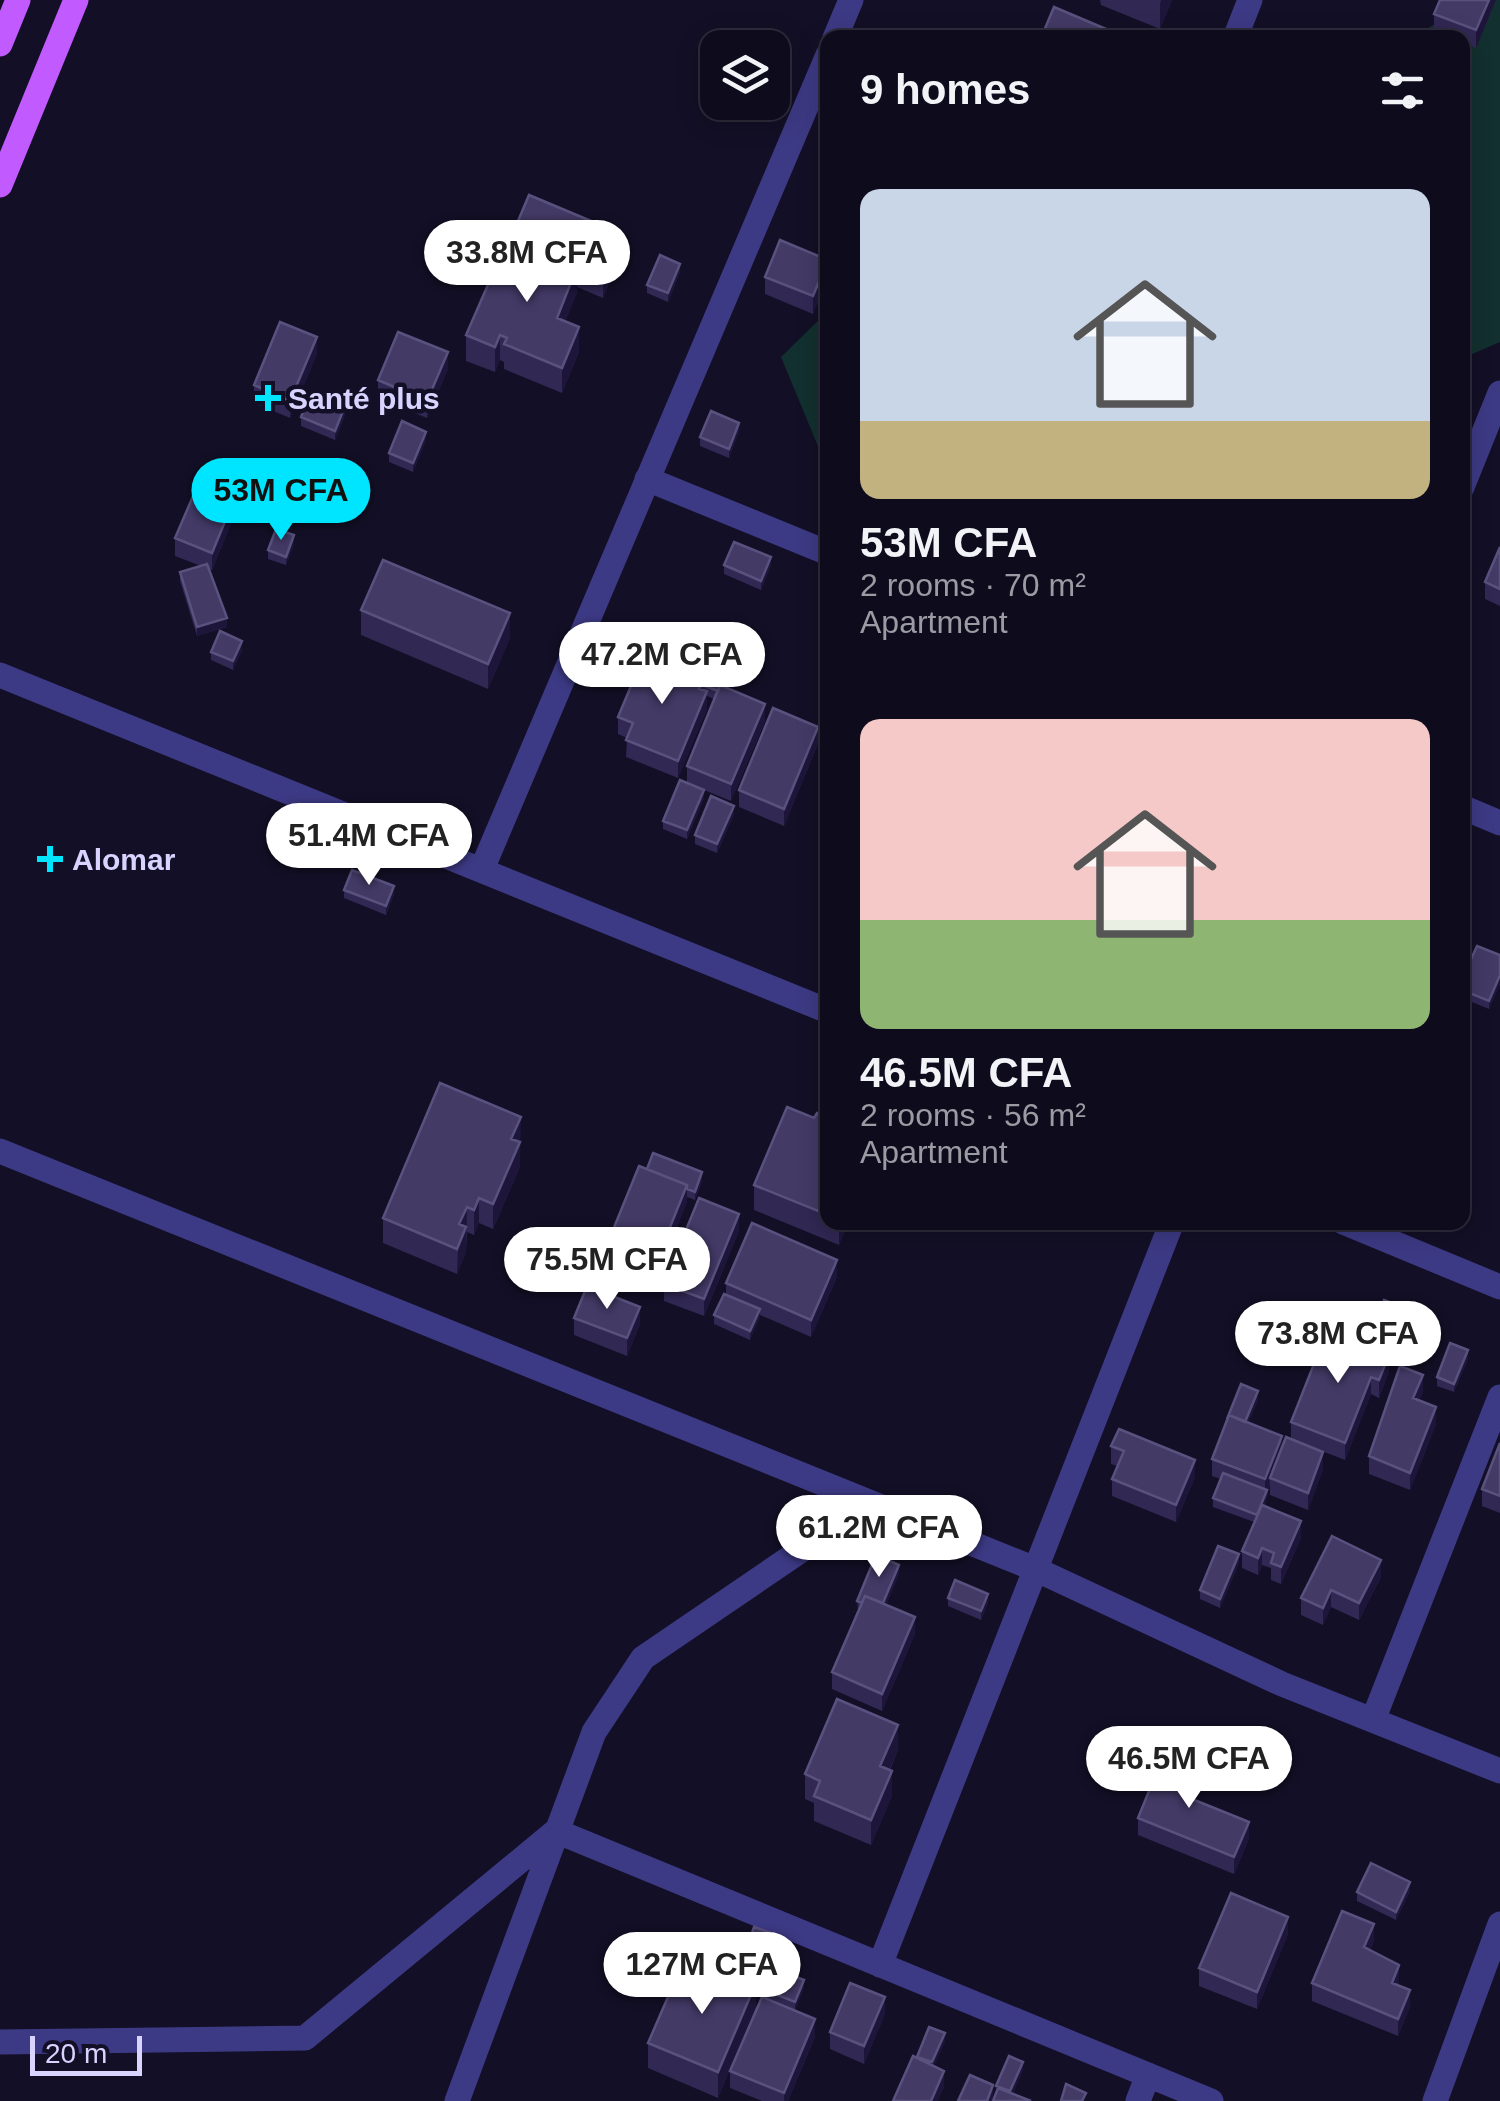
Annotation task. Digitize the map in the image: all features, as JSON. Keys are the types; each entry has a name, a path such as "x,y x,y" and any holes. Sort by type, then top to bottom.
{"main road":[{"path":"0,44 18,0"},
{"path":"0,185 76,0"}],"street":[{"path":"838,30 851,0"},
{"path":"1238,30 1250,0"},
{"path":"482,869 820,74"},
{"path":"1470,467 1500,393"},
{"path":"647,479 820,550"},
{"path":"0,675 820,1008"},
{"path":"1470,811 1500,824"},
{"path":"0,1150 1034,1569 1282,1684 1500,1771"},
{"path":"880,1965 1169,1230"},
{"path":"1362,1230 1500,1287"},
{"path":"1373,1720 1500,1397"},
{"path":"457,2101 594,1732 642,1658 869,1504"},
{"path":"556,1830 1211,2101"},
{"path":"0,2042 304,2038 556,1830"},
{"path":"1434,2101 1500,1924"},
{"path":"1138,2101 1148,2075"}],"green space":[{"path":"1478,0 1500,0 1500,342 1470,355 1470,30 1424,30"},
{"path":"820,319 820,451 781,357"}],"building":[{"path":"1440,0 1489,0 1476,30 1434,14"},
{"path":"1054,7 1108,30 1044,30"},
{"path":"529,195 622,234 603,280 510,240"},
{"path":"508,239 577,267 557,318 579,327 562,368 504,344 507,338 500,335 495,347 466,335"},
{"path":"780,240 820,257 820,279 813,296 765,277"},
{"path":"660,255 680,264 668,293 647,285"},
{"path":"280,322 317,337 290,401 254,385"},
{"path":"398,332 448,352 427,401 378,380"},
{"path":"311,392 345,406 335,431 301,417"},
{"path":"711,411 739,423 729,449 700,437"},
{"path":"402,421 426,432 413,463 389,453"},
{"path":"197,487 233,502 212,553 175,538"},
{"path":"276,529 294,535 286,557 268,550"},
{"path":"734,542 771,557 761,581 724,565"},
{"path":"1500,547 1500,589 1485,582"},
{"path":"383,560 510,613 488,664 361,610"},
{"path":"207,564 227,618 197,627 180,572"},
{"path":"654,627 687,640 675,668 644,655 641,658"},
{"path":"220,631 242,641 233,661 211,652"},
{"path":"644,655 703,680 699,689 707,691 678,761 626,740 633,723 618,717"},
{"path":"711,657 731,665 718,691 703,685"},
{"path":"720,685 765,704 731,784 687,766"},
{"path":"773,708 818,727 784,809 739,790"},
{"path":"680,780 704,790 687,830 663,821"},
{"path":"711,796 734,806 717,844 695,835"},
{"path":"352,870 394,886 386,906 344,890"},
{"path":"1477,946 1500,955 1500,975 1489,1001 1470,993 1470,961"},
{"path":"440,1083 521,1117 511,1139 520,1142 493,1204 479,1198 474,1210 467,1207 459,1224 466,1227 457,1249 383,1218"},
{"path":"787,1107 814,1118 820,1114 820,1212 754,1185"},
{"path":"653,1153 702,1172 695,1192 647,1169"},
{"path":"639,1166 687,1185 652,1272 604,1252"},
{"path":"699,1198 739,1214 704,1299 664,1284"},
{"path":"752,1223 837,1260 811,1320 726,1283"},
{"path":"587,1286 640,1307 627,1338 574,1318"},
{"path":"724,1294 760,1309 750,1331 714,1315"},
{"path":"1384,1300 1410,1310 1398,1341 1372,1332"},
{"path":"1327,1331 1389,1355 1379,1380 1371,1377 1345,1443 1291,1422"},
{"path":"1450,1343 1468,1350 1454,1384 1437,1377"},
{"path":"1400,1366 1423,1375 1413,1398 1436,1407 1410,1473 1369,1456"},
{"path":"1241,1384 1258,1391 1245,1422 1229,1415 1227,1419"},
{"path":"1229,1415 1282,1436 1265,1479 1212,1459"},
{"path":"1119,1429 1195,1460 1176,1505 1112,1479 1124,1451 1111,1446"},
{"path":"1286,1437 1323,1452 1308,1493 1270,1478"},
{"path":"1500,1443 1500,1496 1482,1489"},
{"path":"1223,1473 1267,1490 1257,1515 1213,1498"},
{"path":"1262,1505 1301,1521 1281,1567 1271,1563 1274,1553 1262,1548 1258,1558 1242,1551"},
{"path":"1332,1536 1381,1560 1359,1603 1331,1590 1323,1608 1301,1598"},
{"path":"1218,1546 1239,1554 1220,1599 1200,1590"},
{"path":"876,1555 899,1565 883,1603 865,1596 862,1603 857,1601"},
{"path":"955,1580 988,1594 981,1611 948,1598"},
{"path":"865,1596 915,1617 882,1694 832,1672"},
{"path":"837,1699 898,1725 880,1766 892,1771 871,1820 814,1796 820,1781 805,1774"},
{"path":"1167,1747 1187,1755 1174,1786 1184,1790 1182,1795 1249,1822 1234,1857 1138,1818"},
{"path":"1371,1863 1410,1882 1396,1912 1357,1892"},
{"path":"1231,1893 1288,1917 1257,1992 1199,1968"},
{"path":"1342,1911 1374,1924 1364,1947 1399,1965 1392,1983 1410,1990 1398,2019 1312,1983"},
{"path":"754,1927 783,1937 773,1962 745,1952"},
{"path":"702,1934 726,1943 712,1980 688,1970"},
{"path":"768,1966 804,1980 795,2002 760,1988"},
{"path":"681,1967 716,1982 721,1968 756,1983 718,2072 648,2043"},
{"path":"850,1983 885,1997 864,2046 830,2032"},
{"path":"762,1997 815,2019 784,2093 730,2071"},
{"path":"929,2027 945,2033 932,2062 917,2057"},
{"path":"913,2056 944,2071 931,2101 893,2101"},
{"path":"1009,2056 1023,2062 1010,2091 996,2086"},
{"path":"970,2075 993,2085 987,2101 958,2101"},
{"path":"1066,2084 1086,2093 1082,2101 1061,2101"},
{"path":"998,2088 1031,2101 993,2101"}],"place":[{"name":"Santé plus","path":"268,398"},
{"name":"Alomar","path":"50,859"}]}
